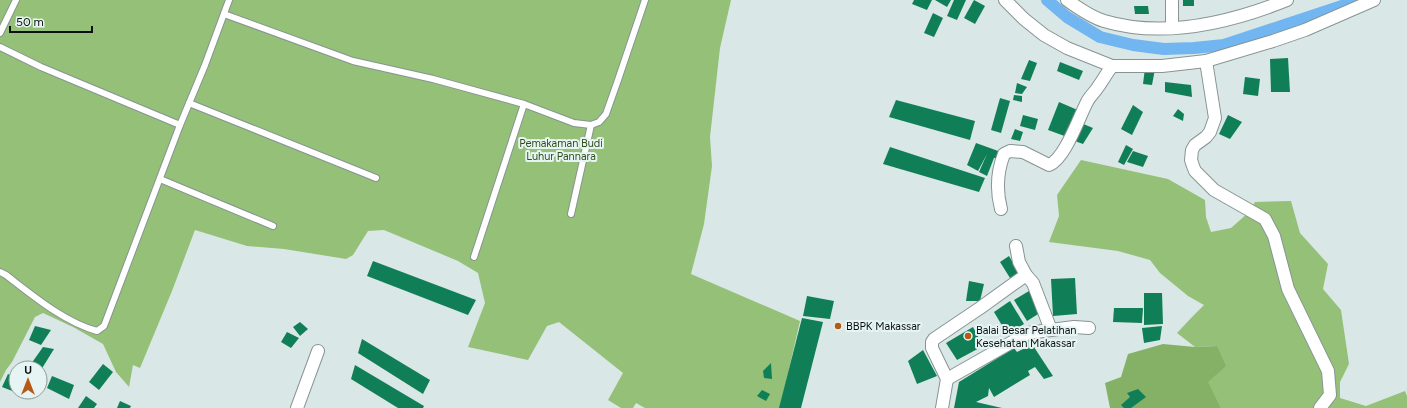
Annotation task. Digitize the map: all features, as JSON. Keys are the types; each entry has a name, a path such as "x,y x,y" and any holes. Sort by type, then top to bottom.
{"street":[{"path":"1004,0 1024,19 1050,38 1067,48 1112,66 1162,66 1206,61 1305,30 1370,1"},
{"path":"1067,0 1080,9 1104,21 1136,27 1172,28 1208,24 1238,17 1288,0"},
{"path":"1172,0 1172,28"},
{"path":"1206,61 1215,118 1210,132 1195,145 1192,150 1191,160 1195,171 1214,190 1265,218 1274,236 1288,289 1328,371 1330,394 1320,408"},
{"path":"1001,208 998,196 998,177 1004,154 1010,151 1023,152 1049,165 1058,159 1069,141 1090,96 1099,86 1112,66"},
{"path":"1016,246 1019,262 1026,275 1033,283 1051,330"},
{"path":"942,408 947,379 932,348 932,342 934,339 1026,275"},
{"path":"947,379 1028,333 1074,327 1089,328"},
{"path":"297,408 318,351"}],"lane":[{"path":"0,33 16,0"},
{"path":"0,272 54,310 90,329 97,331 104,326 229,0"},
{"path":"224,14 353,61 433,79 524,104 574,123 591,125 599,122 606,114 645,0"},
{"path":"0,47 42,67 180,125"},
{"path":"189,104 376,178"},
{"path":"474,257 524,104"},
{"path":"571,214 591,125"},
{"path":"160,179 273,226"}],"green space":[{"name":"Pemakaman Budi Luhur Pannara","path":"0,0 731,0 720,48 710,137 712,166 704,224 691,274 800,321 780,408 645,408 636,403 633,408 621,408 608,400 623,373 559,322 547,326 528,360 468,347 485,303 478,273 458,261 384,230 368,231 353,255 346,259 284,249 247,246 195,230 172,291 140,368 133,365 129,387 116,372 103,344 73,327 43,313 35,317 13,360 8,360 8,367 0,382"},
{"path":"1081,160 1168,179 1205,200 1206,217 1211,232 1231,228 1248,213 1255,202 1291,201 1300,233 1328,264 1323,289 1341,310 1349,364 1340,382 1340,398 1366,406 1405,391 1407,396 1407,408 1221,408 1207,382 1217,346 1195,347 1177,333 1204,305 1188,296 1160,273 1150,260 1118,251 1049,242 1059,216 1057,195"},
{"path":"1163,344 1195,347 1217,346 1226,366 1208,382 1221,408 1110,408 1105,383 1121,377 1128,354"}],"building":[{"path":"914,0 932,0 927,10 912,4"},
{"path":"935,0 951,0 947,7"},
{"path":"954,0 966,0 957,20 947,16"},
{"path":"974,0 985,6 975,24 964,18"},
{"path":"1183,0 1194,0 1194,6 1183,6"},
{"path":"1134,6 1148,6 1149,14 1135,14"},
{"path":"933,13 943,18 934,37 924,33"},
{"path":"1288,58 1290,92 1271,92 1270,59"},
{"path":"1029,60 1037,63 1030,81 1021,79"},
{"path":"1060,62 1083,71 1079,80 1057,71"},
{"path":"1145,68 1155,69 1152,85 1143,84"},
{"path":"1245,77 1260,79 1258,96 1243,94"},
{"path":"1165,82 1191,85 1192,97 1165,92"},
{"path":"1017,83 1027,87 1022,94 1015,93"},
{"path":"1014,95 1022,96 1022,102 1013,100"},
{"path":"1000,98 1010,101 1001,133 991,130"},
{"path":"896,100 975,121 970,140 889,117"},
{"path":"1059,102 1080,111 1070,138 1048,130"},
{"path":"1133,105 1143,112 1132,135 1121,129"},
{"path":"1178,109 1184,114 1183,121 1173,116"},
{"path":"1023,115 1038,119 1035,130 1020,126"},
{"path":"1228,115 1242,122 1230,139 1219,134"},
{"path":"1081,123 1093,128 1083,144 1072,140"},
{"path":"1015,129 1023,132 1020,141 1011,139"},
{"path":"976,143 1001,152 1001,158 994,158 987,176 979,172 987,154 978,171 967,165"},
{"path":"1126,145 1133,149 1124,165 1118,162"},
{"path":"890,147 985,178 979,192 883,164"},
{"path":"1133,151 1148,156 1143,167 1127,162"},
{"path":"1009,256 1019,273 1010,278 1000,262"},
{"path":"373,261 476,300 468,315 367,276"},
{"path":"1075,278 1077,314 1053,316 1051,279"},
{"path":"969,281 984,284 980,301 966,301"},
{"path":"1029,291 1043,311 1027,321 1014,300"},
{"path":"1144,293 1162,293 1163,324 1144,325"},
{"path":"807,296 834,301 830,319 803,316"},
{"path":"1010,301 1024,324 1007,334 994,312"},
{"path":"1114,308 1143,308 1142,323 1113,322"},
{"path":"802,318 823,322 801,408 779,408"},
{"path":"300,322 308,329 300,336 293,327"},
{"path":"35,326 51,330 41,345 29,340"},
{"path":"1162,326 1160,340 1144,343 1142,328"},
{"path":"973,327 983,346 957,360 946,343"},
{"path":"287,332 299,338 291,348 281,342"},
{"path":"362,339 430,380 423,394 358,353"},
{"path":"1030,341 1053,376 1044,379 1035,367 1028,371 1030,375 994,397 989,388 988,396 976,402 1002,408 954,408 959,382 1014,348 1017,352 1023,349 1020,344"},
{"path":"43,347 54,349 47,360 34,360"},
{"path":"923,350 937,376 917,384 908,361"},
{"path":"771,363 772,379 764,378 763,371"},
{"path":"103,364 113,372 99,390 89,382"},
{"path":"355,365 424,406 423,408 398,408 351,379"},
{"path":"8,374 8,389 2,387"},
{"path":"52,376 74,385 69,399 48,388"},
{"path":"1138,389 1146,397 1131,408 1124,408 1121,405 1130,397 1127,393"},
{"path":"762,390 770,394 766,401 757,396"},
{"path":"86,396 97,404 94,408 78,408"},
{"path":"120,401 131,406 130,408 117,408"}],"waterway":[{"path":"1047,0 1067,17 1100,37 1133,45 1164,49 1224,45 1360,0"}],"place":[{"name":"BBPK Makassar","path":"838,326"},
{"name":"Balai Besar Pelatihan Kesehatan Makassar","path":"968,336"}]}
